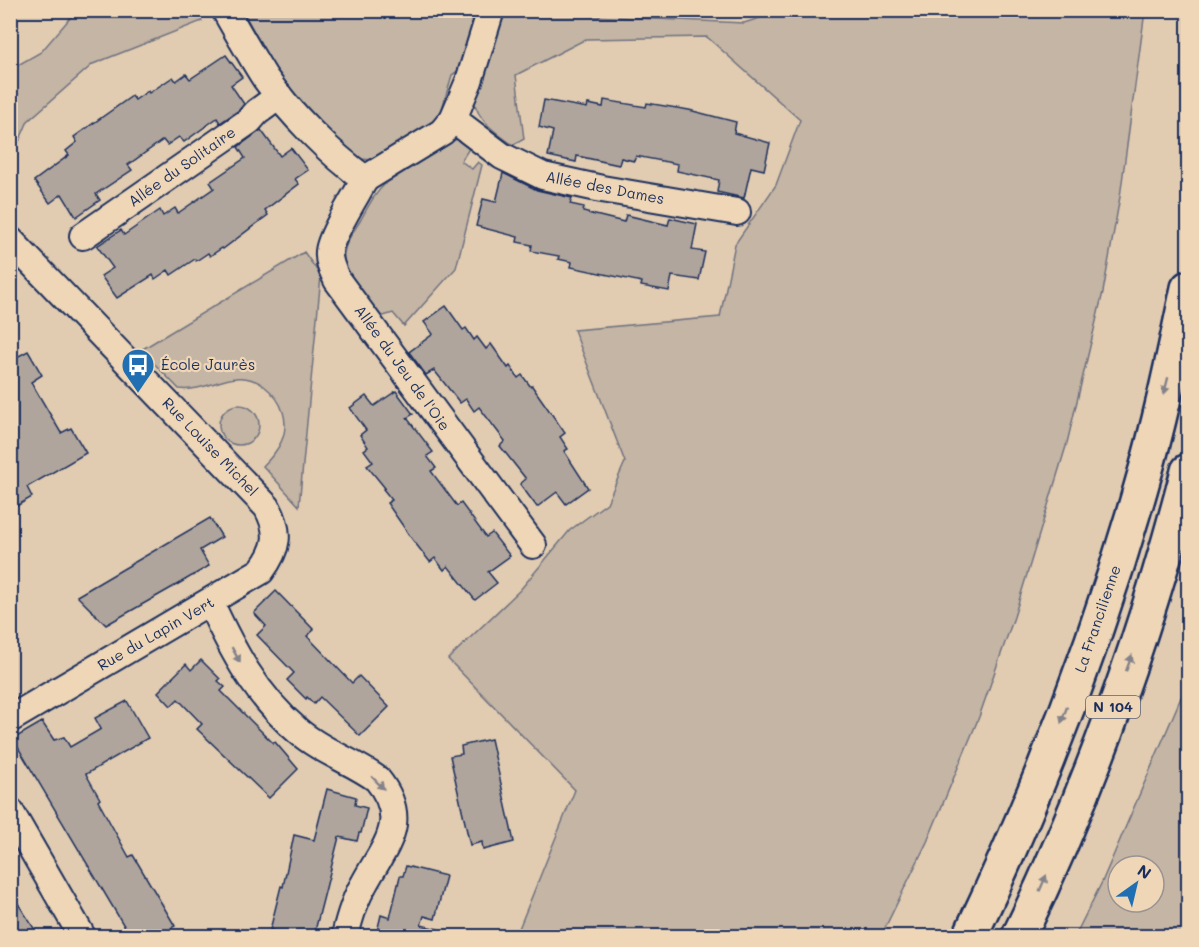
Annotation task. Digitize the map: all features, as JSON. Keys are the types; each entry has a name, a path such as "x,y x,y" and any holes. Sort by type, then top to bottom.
{"highway":[{"name":"La Francilienne","path":"970,936 1049,757 1099,621 1142,486 1188,288"},
{"name":"N 104","path":"1019,936 1090,772 1140,635 1188,471"}],"street":[{"path":"225,10 279,96 343,163 365,179 442,132 453,119 469,81 491,10"},
{"name":"Allée du Solitaire","path":"83,236 249,121 279,96"},
{"name":"Allée des Dames","path":"453,119 502,156 543,176 602,189 737,212"},
{"name":"Allée du Jeu de l'Oie","path":"365,179 332,240 329,252 330,263 337,280 533,545"},
{"name":"Rue Louise Michel","path":"10,240 267,507 276,529"},
{"name":"Rue du Lapin Vert","path":"10,719 261,571 272,556 276,543 276,529"},
{"path":"210,602 244,670 271,704 298,731 377,779 392,802 394,813 391,834 387,845 362,886 345,936"},
{"path":"10,811 82,936"}],"shaded area":[{"path":"77,10 195,11 202,21 93,64 28,121 11,160 11,69 41,52"},
{"path":"785,10 1145,11 1120,197 1103,292 1067,443 1014,617 979,717 927,842 881,936 516,936 575,790 448,659 520,590 570,530 607,503 625,462 574,330 720,317 735,244 776,185 800,120 707,37 586,39 516,75 524,139 513,145 483,120 474,100 502,11 592,11 591,16 744,23"},
{"path":"243,11 483,11 468,55 452,75 439,119 372,160 362,159 345,148 293,96 276,72"},
{"path":"458,138 470,147 461,161 472,169 478,162 482,165 456,268 404,326 393,313 380,317 363,296 351,278 344,261 346,245 372,201 386,183"},
{"path":"304,252 321,276 299,506 263,466 278,448 285,428 282,408 264,386 253,380 232,378 202,387 179,389 141,350"},
{"path":"239,405 253,411 259,425 253,439 239,445 225,439 219,425 225,411"},
{"path":"1188,681 1188,936 1075,936 1106,873 1106,914 1166,914 1166,854 1114,854"}],"building":[{"path":"226,55 242,77 231,85 244,104 239,110 220,123 217,118 184,142 179,137 167,145 163,140 128,165 132,170 96,194 100,200 76,217 62,194 50,203 34,181 69,155 66,151 77,142 74,137 132,96 135,100 173,77 176,81 186,74 190,79"},
{"path":"544,100 587,108 588,104 603,107 604,100 646,107 647,103 689,110 736,122 734,133 770,143 764,170 751,167 744,198 717,192 719,180 677,171 678,164 636,156 634,161 621,158 619,165 577,156 576,162 548,156 553,131 539,127"},
{"path":"261,130 280,156 291,148 308,170 295,179 299,184 265,210 268,215 223,249 210,256 208,253 196,261 195,259 171,275 168,270 155,279 153,275 117,298 101,276 113,268 97,246 121,230 124,235 160,210 163,216 175,208 178,213 214,188 210,182 245,158 238,147"},
{"path":"503,173 537,190 572,198 570,204 584,207 583,212 624,222 626,215 668,225 670,218 697,224 692,250 705,252 699,280 672,276 669,291 641,286 642,282 571,267 572,262 558,259 559,256 531,251 532,245 517,242 518,237 476,226 483,199 496,202"},
{"path":"446,306 463,330 466,328 474,340 477,337 486,349 491,344 518,378 522,375 565,433 560,437 568,449 564,451 588,488 566,504 557,492 537,507 520,484 526,479 500,446 505,441 479,407 474,411 466,399 460,403 434,370 426,375 409,352 433,334 424,322"},
{"path":"10,346 17,357 28,351 42,375 31,382 61,433 71,428 86,453 27,487 32,497 10,510"},
{"path":"396,391 413,414 407,418 433,452 427,456 436,468 431,471 457,506 461,503 486,537 492,533 510,556 488,572 497,583 475,600 448,566 444,570 435,558 430,562 387,503 392,500 367,466 373,462 364,450 368,447 360,435 366,430 350,408 366,396 374,406"},
{"path":"210,518 222,537 200,550 209,566 106,625 77,596"},
{"path":"276,591 314,630 307,636 352,683 359,676 389,707 360,736 320,697 314,704 307,697 306,699 287,680 294,673 257,635 266,626 254,613"},
{"path":"201,660 220,679 218,681 225,687 221,691 273,743 275,742 298,769 269,798 197,729 202,724 178,699 171,706 158,692 186,664 191,670"},
{"path":"127,701 148,738 86,774 129,857 133,855 175,926 171,928 176,936 130,936 13,739 42,722 54,740 64,737 70,747 101,729 95,718"},
{"path":"491,739 514,842 483,850 482,842 470,845 450,756 462,754 461,746"},
{"path":"327,789 356,797 355,805 367,808 361,833 357,841 339,837 312,936 299,936 270,930 281,886 283,887 294,835 314,840"},
{"path":"406,866 446,876 435,919 424,916 421,925 438,929 437,936 376,936 381,915 390,918 400,876 403,876"},
{"path":"10,891 39,936 10,936"}],"place":[{"name":"École Jaurès","path":"138,394"}]}
